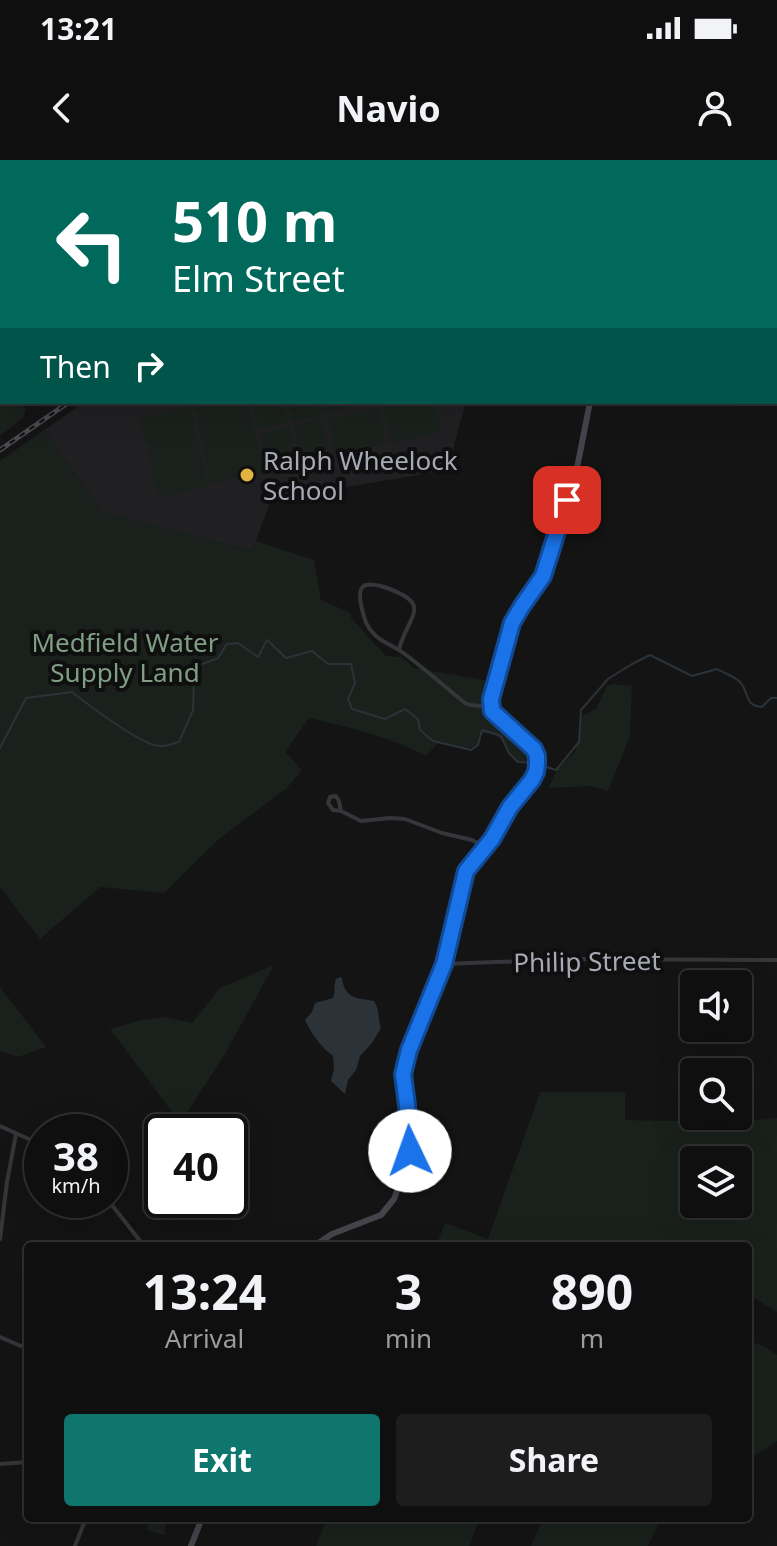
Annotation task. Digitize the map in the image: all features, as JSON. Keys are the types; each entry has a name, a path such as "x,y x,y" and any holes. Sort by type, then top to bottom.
{"street":[{"path":"318,1242 381,1215 392,1202 406,1167 410,1143 403,1074 405,1062 444,964 466,871 486,848 510,807 536,772 537,756 531,744 497,715 491,707 491,699 512,623 549,562 578,463 590,404"},
{"path":"399,649 415,608 413,603 405,595 378,585 363,586 359,597 366,625 382,641 399,649 465,703 491,707"},
{"path":"341,811 361,821 405,819 472,840 486,848"},
{"name":"Philip Street","path":"444,964 595,959 777,960"},
{"path":"0,1126 24,1137"},
{"path":"0,1239 16,1134"},
{"path":"122,1218 141,1242"},
{"path":"0,1337 24,1347"},
{"path":"0,1464 24,1462"},
{"path":"75,1546 84,1522"},
{"path":"191,1546 200,1522"}],"shaded area":[{"name":"Ralph Wheelock School","path":"82,404 465,404 447,470 271,500 252,551 103,513 44,430"},
{"path":"340,977 349,994 374,1001 381,1028 360,1056 345,1094 331,1081 333,1056 317,1040 305,1020 315,1003 333,998 336,979"}],"green space":[{"path":"0,404 20,404 26,410 23,418 0,436"},
{"path":"248,404 263,472 211,484 194,406"},
{"path":"252,404 284,404 288,422 258,429"},
{"path":"289,404 318,404 321,415 293,421"},
{"path":"324,404 362,404 326,413"},
{"path":"400,404 435,404 441,431 391,443 383,408"},
{"path":"190,406 208,486 158,497 140,418"},
{"path":"378,408 386,444 336,455 328,420"},
{"path":"322,420 331,457 302,464 293,426"},
{"path":"289,427 297,465 268,472 259,434"},
{"name":"Medfield Water Supply Land","path":"44,430 103,513 252,551 256,541 314,560 321,600 351,613 351,618 386,656 402,657 414,668 490,681 487,705 493,721 526,749 532,765 515,760 493,734 481,734 478,744 471,747 438,743 426,756 384,738 309,718 285,752 302,770 287,788 219,839 164,893 100,887 40,939 0,887 0,461"},
{"path":"632,685 630,736 608,791 591,786 548,788 558,768 575,752 580,717 596,709 607,686"},
{"path":"274,965 226,1052 186,1114 174,1114 110,1029 165,1017 192,1023 220,988"},
{"path":"0,987 46,1047 18,1057 0,1051"},
{"path":"540,1092 625,1092 625,1120 680,1121 680,1130 752,1130 752,1120 777,1118 777,1312 752,1296 752,1242 438,1242 445,1223 488,1239"},
{"path":"752,1342 777,1355 777,1441 752,1457"},
{"path":"148,1522 173,1522 166,1524 165,1535 147,1530"},
{"path":"325,1522 478,1522 469,1546 316,1546"},
{"path":"541,1522 659,1522 648,1546 531,1546"}],"waterway":[{"path":"0,748 26,698 72,692 140,739 160,746 179,742 193,710 194,681 200,665 218,658 227,644 238,643 258,657 267,640 286,658 312,651 328,664 351,664 355,683 348,699 352,709 385,719 405,709 418,719 420,730 433,741 471,750 478,745 482,730 501,736 509,753 518,762 533,763"},
{"path":"540,765 556,770 579,742 581,710 608,679 650,655 692,676 717,669 739,681 750,702 756,706 762,707 771,698 777,698"}],"railway":[{"path":"0,450 66,404"}],"place":[{"name":"Ralph Wheelock School","path":"247,475"}],"route":[{"path":"410,1151 403,1074 409,1050 444,964 462,881 536,772 537,756 531,744 492,711 491,699 512,623 543,576 567,500"}]}
